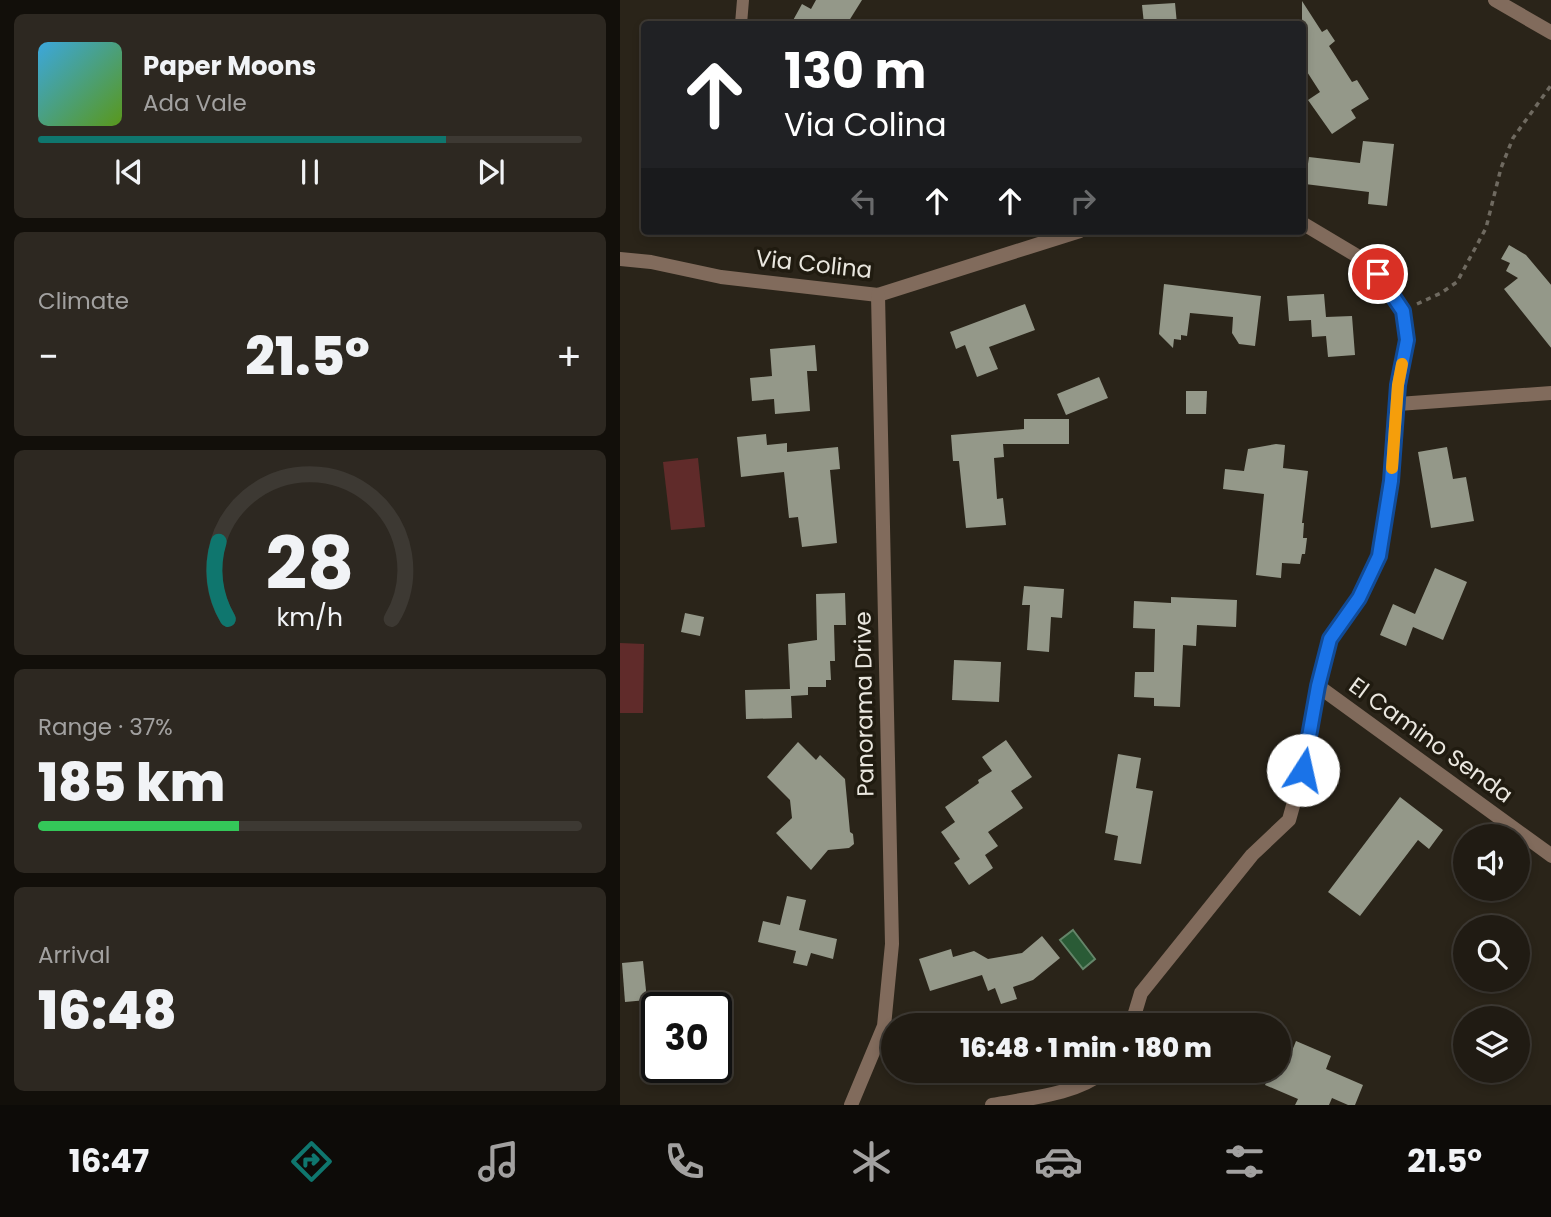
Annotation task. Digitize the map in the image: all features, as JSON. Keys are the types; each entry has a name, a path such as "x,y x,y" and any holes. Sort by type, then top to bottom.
{"street":[{"path":"1495,0 1552,33"},
{"path":"1135,1013 1141,993 1252,855 1289,820 1303,770 1318,686 1330,639 1359,598 1379,556 1391,481 1398,385 1407,340 1403,311 1369,263 1306,225"},
{"name":"Via Colina","path":"620,259 651,262 721,277 878,295 1067,235"},
{"name":"Panorama Drive","path":"851,1105 884,1026 892,944 878,295"},
{"path":"1398,404 1552,393"},
{"name":"El Camino Senda","path":"1318,686 1552,856"},
{"path":"992,1105 1049,1094 1084,1083"}],"lane":[{"path":"741,21 743,0"}],"path":[{"path":"1403,311 1441,293 1457,282 1486,228 1512,138 1552,83"}],"shaded area":[{"path":"698,458 705,527 671,530 663,462"},
{"path":"620,643 644,644 643,713 620,713"},
{"path":"1073,930 1095,959 1083,969 1060,940"}],"building":[{"path":"816,0 862,0 849,21 793,21 802,4 811,9"},
{"path":"1302,1 1322,32 1327,29 1335,41 1329,46 1352,82 1357,80 1369,99 1351,110 1356,118 1332,134 1308,100 1320,92 1306,70 1306,21 1302,21"},
{"path":"1175,3 1177,21 1144,21 1142,5"},
{"path":"1363,141 1394,144 1387,206 1368,204 1369,192 1306,184 1309,157 1360,163"},
{"path":"1509,245 1526,255 1552,286 1552,349 1504,289 1518,278 1506,271 1510,263 1501,259"},
{"path":"1164,284 1261,296 1255,346 1239,344 1232,333 1233,317 1190,313 1187,336 1181,335 1181,340 1174,339 1173,348 1159,334"},
{"path":"1324,294 1326,317 1352,316 1355,355 1328,357 1326,336 1312,337 1311,320 1289,321 1287,296"},
{"path":"1025,304 1035,330 989,347 998,369 977,377 965,345 956,349 950,332"},
{"path":"815,345 817,371 807,371 810,411 775,414 774,399 752,401 750,378 772,376 770,349"},
{"path":"1099,377 1108,398 1066,415 1057,394"},
{"path":"1186,391 1207,391 1206,414 1186,414"},
{"path":"1024,419 1069,419 1069,444 1003,444 1004,457 994,458 997,499 1003,498 1006,525 966,528 959,461 953,461 951,435 1024,429"},
{"path":"766,434 767,445 787,443 787,452 838,447 840,469 830,470 837,543 802,547 798,517 789,518 784,472 741,477 737,437"},
{"path":"1285,445 1283,468 1308,471 1302,523 1303,538 1307,538 1305,554 1302,554 1300,564 1282,563 1281,578 1256,575 1264,494 1223,489 1225,469 1244,471 1248,449"},
{"path":"1447,447 1453,479 1466,477 1474,521 1431,528 1418,452"},
{"path":"1435,568 1467,582 1443,640 1413,627 1406,646 1380,635 1393,604 1415,614"},
{"path":"1024,586 1064,589 1062,618 1051,617 1049,652 1027,650 1030,605 1022,605"},
{"path":"845,593 846,625 834,625 835,661 830,661 831,680 826,680 826,687 808,687 808,695 791,696 792,718 746,719 745,690 790,689 788,644 817,640 816,594"},
{"path":"1171,597 1237,600 1236,627 1197,625 1196,646 1183,645 1180,707 1154,706 1154,698 1134,697 1135,672 1154,672 1155,629 1133,628 1134,601 1171,603"},
{"path":"685,613 704,617 700,636 681,632"},
{"path":"954,660 1001,662 999,702 952,700"},
{"path":"1006,740 1032,777 1011,791 1023,808 988,832 998,846 985,855 993,868 969,885 954,863 960,859 941,832 955,822 945,807 992,771 982,757"},
{"path":"798,742 816,760 820,755 845,779 850,832 853,834 854,844 849,848 828,850 811,870 776,833 792,818 790,800 767,777"},
{"path":"1118,754 1141,758 1136,788 1153,791 1141,864 1114,860 1118,836 1105,833"},
{"path":"1400,797 1443,830 1429,849 1418,840 1360,916 1328,892"},
{"path":"787,896 806,900 799,930 837,939 833,959 811,953 807,966 793,963 796,951 758,942 763,921 780,925"},
{"path":"1042,936 1060,958 1033,980 1013,987 1017,999 1001,1004 995,988 988,991 982,975 930,991 919,959 951,949 953,957 974,951 988,959 1022,953"},
{"path":"643,961 646,992 641,992 641,1001 625,1002 622,963"},
{"path":"1296,1041 1331,1056 1326,1069 1363,1085 1355,1105 1332,1098 1329,1105 1295,1105 1298,1099 1265,1085 1291,1083 1291,1054"}],"slow traffic":[{"path":"1392,468 1402,364"}],"route":[{"path":"1303,770 1318,686 1330,639 1359,598 1379,556 1391,481 1398,385 1407,340 1403,311 1378,274"}]}
